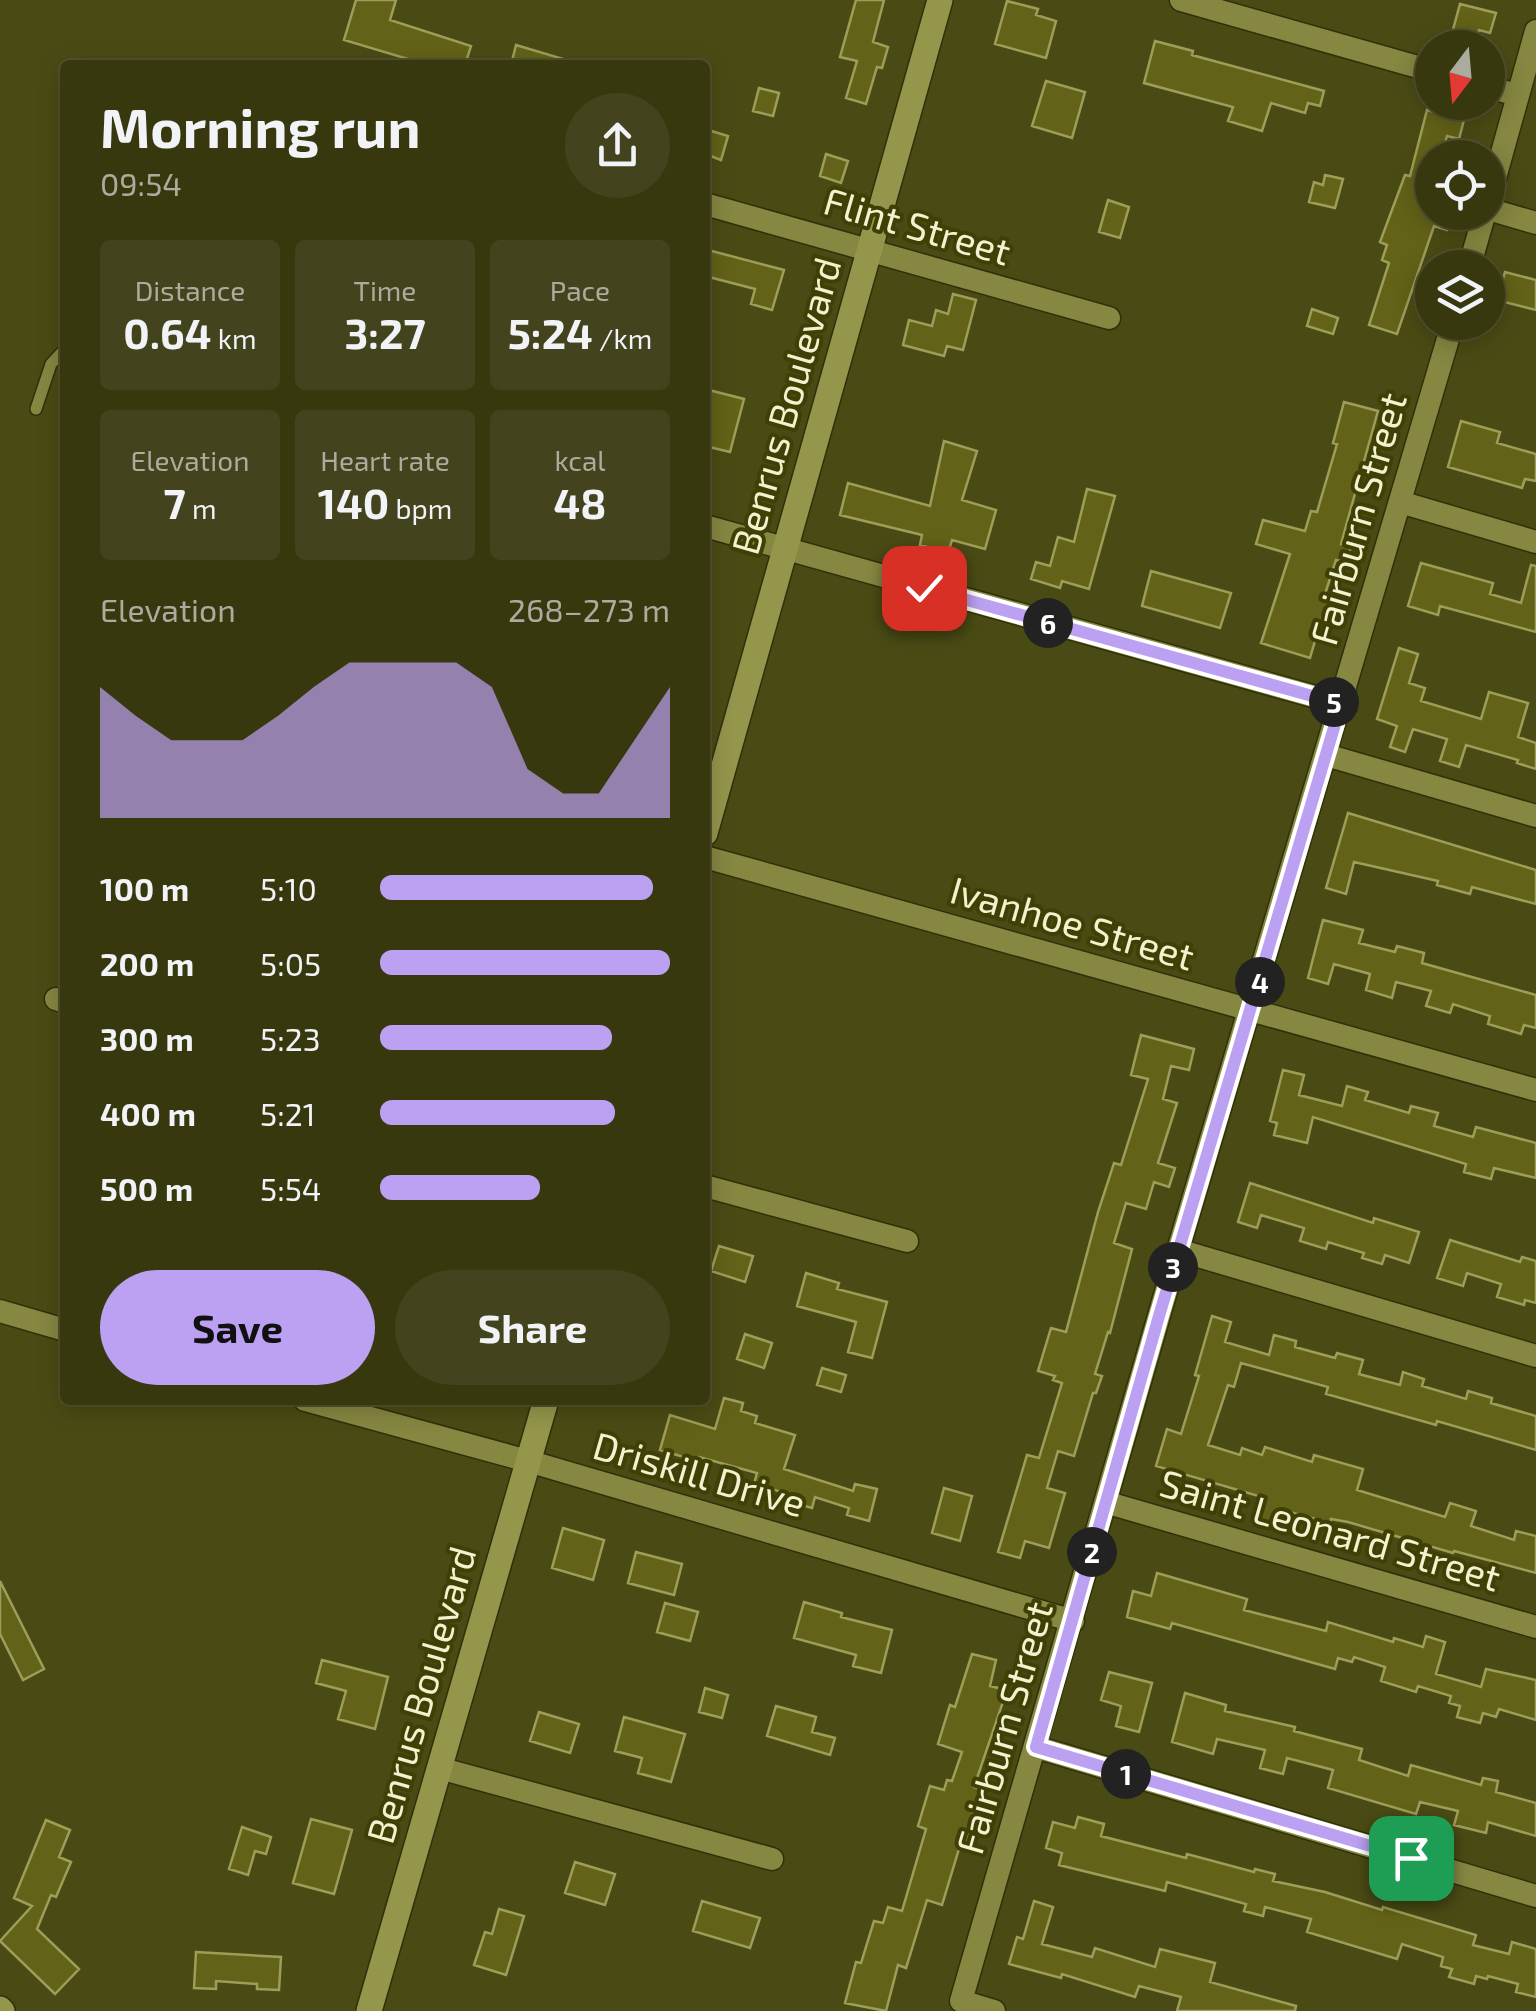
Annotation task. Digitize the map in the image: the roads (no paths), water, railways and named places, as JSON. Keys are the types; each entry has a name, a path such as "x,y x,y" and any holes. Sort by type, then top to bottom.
{"street":[{"name":"Benrus Boulevard","path":"710,815 940,0"},
{"path":"1181,0 1415,66"},
{"path":"1505,140 1536,31"},
{"path":"1505,92 1517,95"},
{"name":"Flint Street","path":"710,205 1109,318"},
{"path":"1505,214 1536,223"},
{"name":"Fairburn Street","path":"994,2011 961,2001 1448,340"},
{"path":"1400,502 1536,542"},
{"path":"710,527 1341,704"},
{"path":"1326,754 1536,816"},
{"name":"Ivanhoe Street","path":"710,858 1536,1090"},
{"path":"710,1187 907,1241"},
{"path":"1178,1250 1536,1356"},
{"path":"0,1311 60,1329"},
{"name":"Driskill Drive","path":"323,1405 1073,1621"},
{"name":"Benrus Boulevard","path":"369,2011 545,1405"},
{"name":"Saint Leonard Street","path":"1105,1502 1536,1628"},
{"path":"1036,1747 1536,1896"},
{"path":"439,1768 772,1859"}],"lane":[{"path":"36,409 51,364 60,354"}]}
